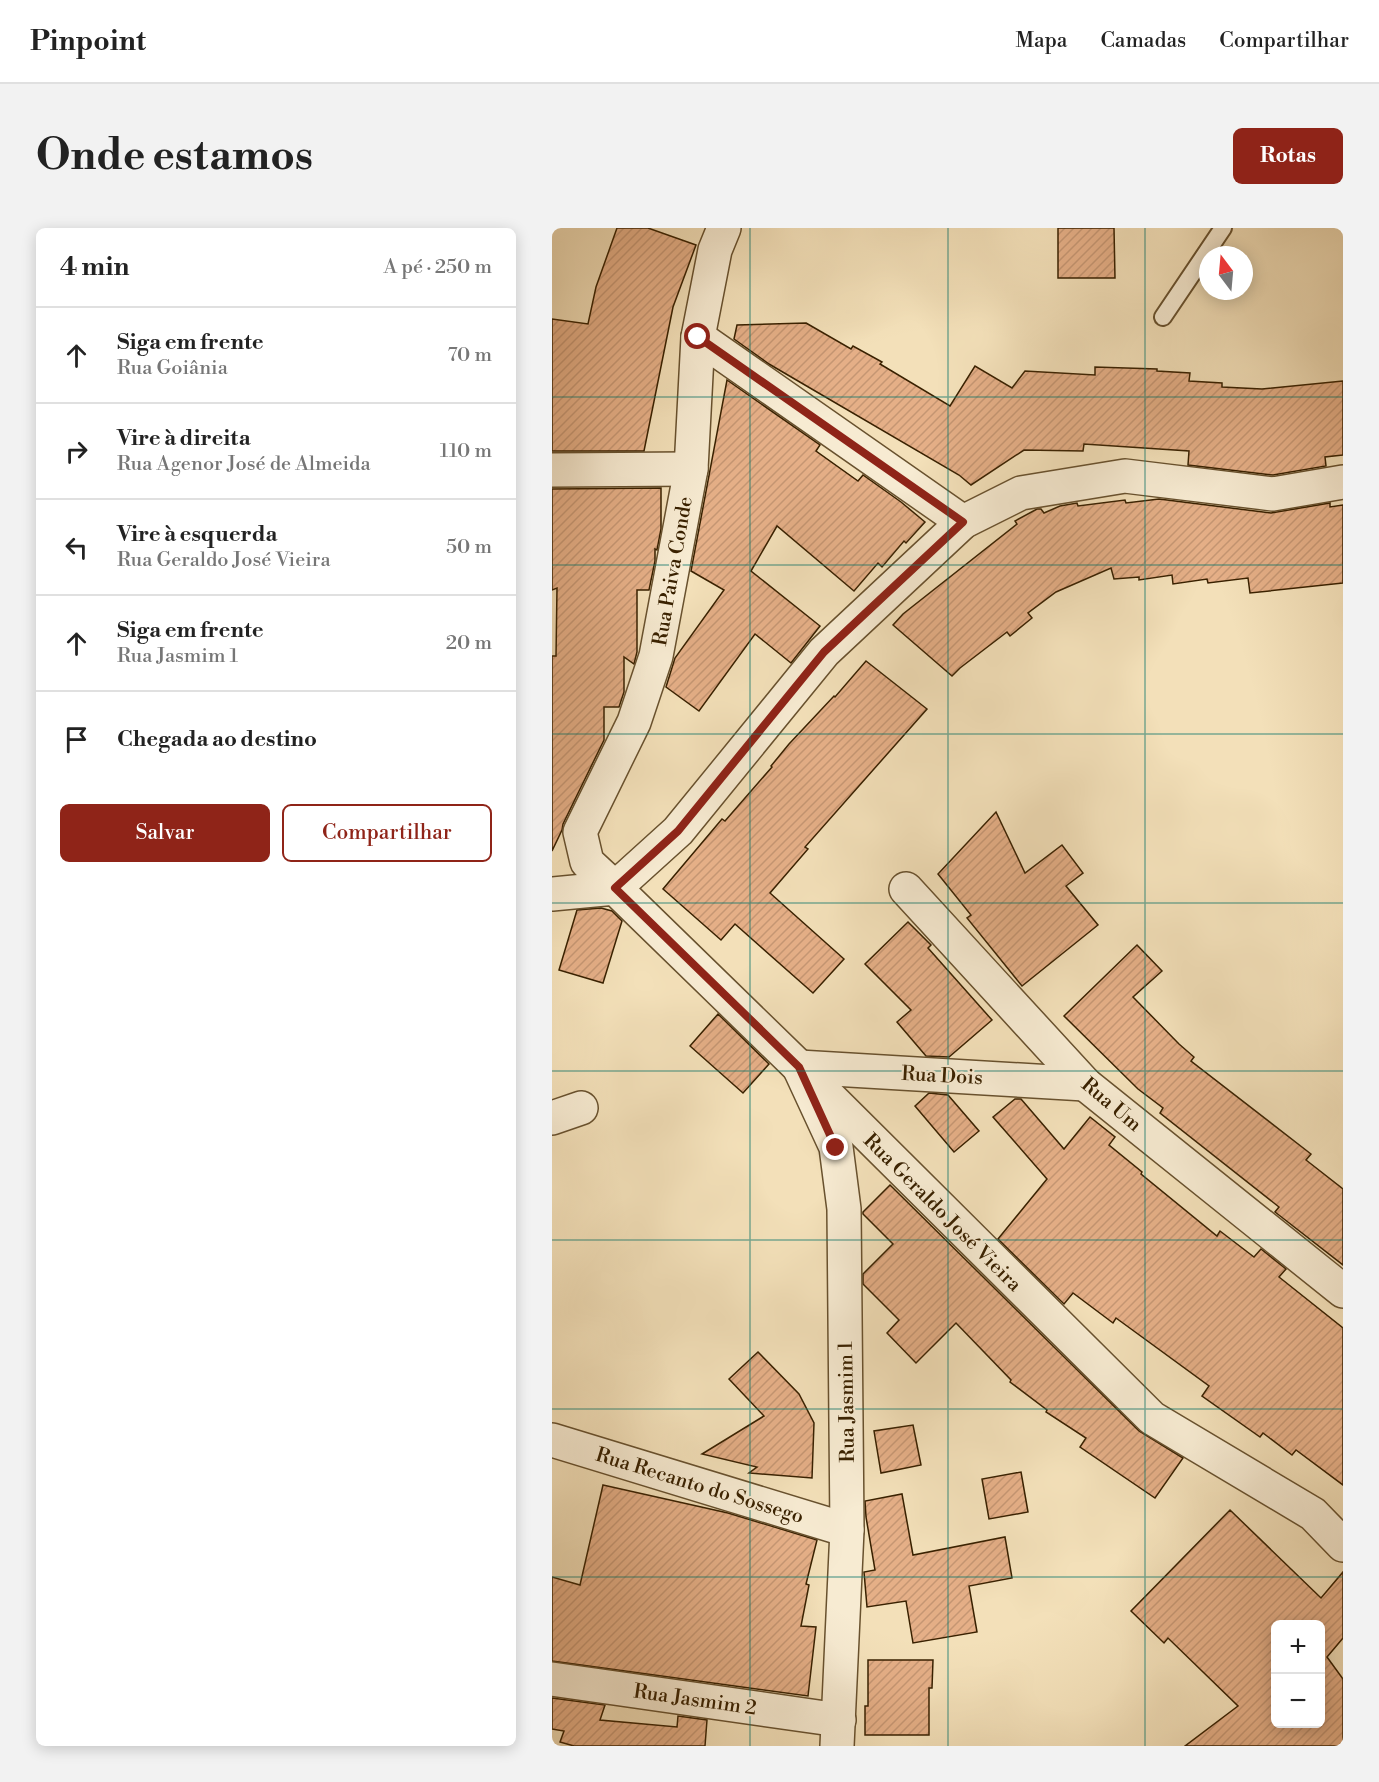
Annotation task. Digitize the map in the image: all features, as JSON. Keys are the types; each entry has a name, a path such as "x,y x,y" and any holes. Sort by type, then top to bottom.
{"street":[{"name":"Rua Paiva Conde","path":"615,888 587,862 579,832 634,722 657,656 691,469 698,337 715,250 724,228"},
{"path":"698,337 963,522"},
{"path":"552,470 691,469"},
{"path":"552,894 615,888 678,831 824,652 963,522 1021,494 1125,476 1274,494 1343,482"},
{"name":"Rua Geraldo José Vieira","path":"615,888 799,1067 1152,1418 1313,1514 1343,1545"},
{"name":"Rua Um","path":"906,889 1085,1084 1343,1292"},
{"name":"Rua Dois","path":"799,1067 1085,1084"},
{"name":"Rua Jasmim 1","path":"799,1067 836,1148 844,1209 847,1530 838,1733"},
{"name":"Rua Recanto do Sossego","path":"552,1440 847,1530"},
{"name":"Rua Jasmim 2","path":"552,1679 838,1733"}],"lane":[{"path":"1162,317 1223,228"}],"building":[{"path":"617,228 648,228 696,245 673,307 644,451 552,451 552,319 588,324 596,287"},
{"path":"1058,228 1114,228 1115,278 1058,278"},
{"path":"806,323 851,349 853,346 882,362 880,364 950,406 975,366 1012,388 1025,371 1095,375 1095,367 1157,369 1157,371 1190,373 1189,381 1222,383 1222,387 1262,389 1343,381 1343,455 1325,457 1326,466 1273,475 1188,465 1189,451 1084,444 1083,451 1024,450 971,485 959,475 769,364 734,339 737,325"},
{"path":"727,380 820,445 816,451 858,481 863,475 925,522 906,543 904,541 882,567 878,563 854,591 777,526 751,571 820,626 791,663 755,634 699,711 666,687 675,658 724,590 691,571"},
{"path":"661,488 661,529 657,550 655,549 649,590 637,590 637,652 634,664 624,657 624,692 619,707 604,707 604,740 552,851 552,656 556,656 557,588 552,590 552,489"},
{"path":"1159,499 1271,513 1330,503 1330,507 1343,505 1343,583 1250,593 1248,578 1208,583 1207,579 1173,584 1172,575 1139,580 1139,577 1114,579 1111,568 1056,592 1028,613 1032,618 1010,636 1007,632 952,676 893,625 903,614 1017,524 1015,521 1037,509 1041,509 1044,513 1060,506 1077,503 1078,506 1125,500 1126,503"},
{"path":"866,661 927,709 805,847 808,849 770,893 844,959 813,993 735,924 721,940 663,889 722,819 725,821 789,744"},
{"path":"996,812 1025,873 1062,845 1083,873 1066,886 1098,925 1022,986 967,918 971,915 938,874"},
{"path":"601,908 612,911 622,921 603,983 559,970 577,910"},
{"path":"908,922 931,945 928,948 992,1020 949,1057 926,1056 897,1022 911,1010 865,964"},
{"path":"1137,945 1162,971 1133,997 1194,1057 1191,1061 1311,1154 1306,1160 1343,1189 1343,1265 1275,1212 1279,1207 1160,1113 1163,1108 1138,1089 1064,1016"},
{"path":"718,1014 769,1064 743,1093 690,1046"},
{"path":"929,1093 948,1095 979,1131 954,1152 915,1106"},
{"path":"1015,1099 1021,1099 1064,1149 1090,1117 1115,1137 1109,1145 1142,1172 1141,1174 1217,1236 1220,1231 1254,1257 1261,1249 1286,1269 1279,1277 1343,1328 1343,1485 1296,1450 1292,1455 1263,1433 1260,1437 1202,1396 1209,1386 1116,1318 1113,1323 1073,1293 1064,1304 998,1239 1047,1179 993,1117"},
{"path":"890,1185 1139,1431 1183,1458 1155,1498 1080,1447 1086,1438 1046,1412 1047,1410 1010,1382 1011,1380 956,1323 916,1363 887,1333 899,1320 863,1284 863,1274 893,1244 863,1212"},
{"path":"758,1352 799,1394 814,1423 812,1478 749,1473 757,1467 702,1454 764,1416 729,1379"},
{"path":"913,1425 921,1465 881,1473 874,1431"},
{"path":"1021,1472 1028,1512 989,1519 982,1479"},
{"path":"603,1485 728,1513 817,1540 806,1584 809,1585 801,1626 816,1627 808,1696 552,1661 552,1577 580,1585"},
{"path":"902,1494 913,1555 1005,1537 1012,1578 969,1586 977,1632 913,1643 906,1601 867,1607 864,1572 875,1570 865,1501"},
{"path":"1230,1510 1321,1598 1343,1572 1343,1638 1327,1657 1343,1679 1343,1746 1185,1746 1238,1706 1168,1638 1164,1643 1131,1611"},
{"path":"868,1660 933,1660 932,1688 929,1688 929,1735 865,1735 865,1706 868,1706"},
{"path":"552,1698 605,1705 600,1720 677,1727 678,1716 707,1720 705,1746 574,1746 560,1742 564,1731 552,1729"}],"route":[{"path":"698,337 963,522 824,652 678,831 615,888 799,1067 836,1148"}]}
